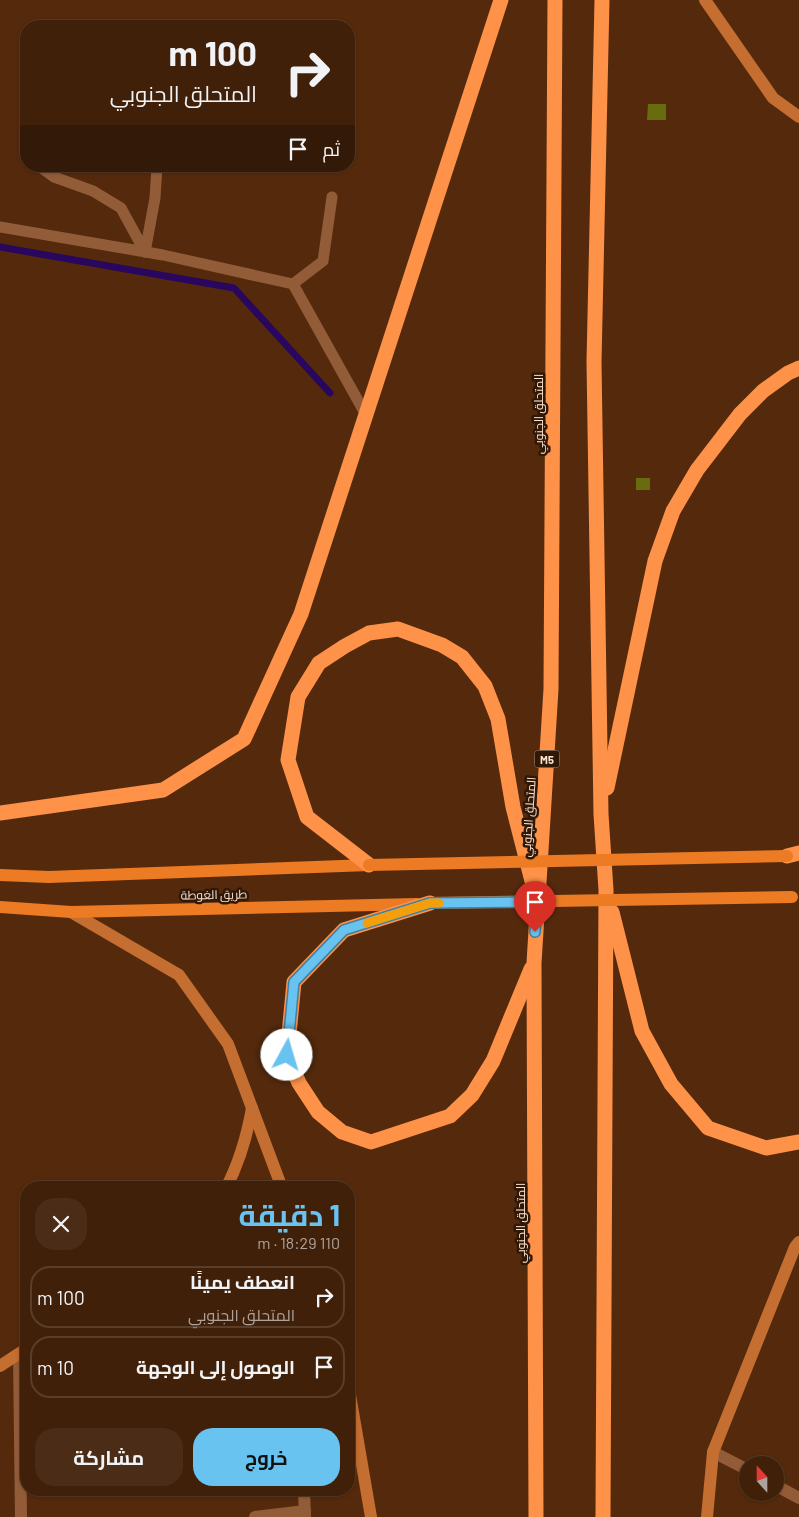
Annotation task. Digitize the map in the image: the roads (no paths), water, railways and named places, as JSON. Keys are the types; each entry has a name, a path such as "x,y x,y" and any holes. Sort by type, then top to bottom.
{"highway":[{"path":"0,812 163,790 244,739 301,614 501,0"},
{"name":"المتحلق الجنوبي","path":"536,1517 534,963 551,689 555,0"},
{"path":"602,0 594,362 601,814 606,890 603,1517"},
{"path":"601,814 654,561 673,511 697,470 740,414 763,391 799,368"},
{"path":"369,865 307,817 288,760 298,697 319,664 345,646 369,633 398,629 442,644 462,657 485,686 498,719 513,807 537,902"},
{"path":"606,890 642,1031 671,1084 708,1128 766,1148 799,1142"},
{"path":"430,903 344,930 294,982 287,1055 318,1112 342,1132 371,1142 450,1116 472,1095 493,1061 534,963"}],"main road":[{"path":"705,0 773,98 799,117"},
{"path":"0,875 49,877 369,865 795,855"},
{"name":"طريق الغوطة","path":"0,907 71,912 430,903 797,898"},
{"path":"71,912 179,975 228,1044 279,1181"},
{"path":"229,1181 240,1157 252,1108"},
{"path":"707,1517 713,1452 799,1242"},
{"path":"0,1366 20,1353"},
{"path":"355,1424 371,1517"}],"street":[{"path":"713,1452 739,1465"},
{"path":"784,1490 799,1498"},
{"path":"21,1496 21,1517"},
{"path":"255,1517 305,1514 304,1496"}],"lane":[{"path":"48,172 93,191 121,208 144,252"},
{"path":"144,252 155,198 157,172"},
{"path":"293,284 323,261 332,197"},
{"path":"0,227 144,252 293,284 366,415"}],"waterway":[{"path":"0,247 234,288 330,393"}]}
